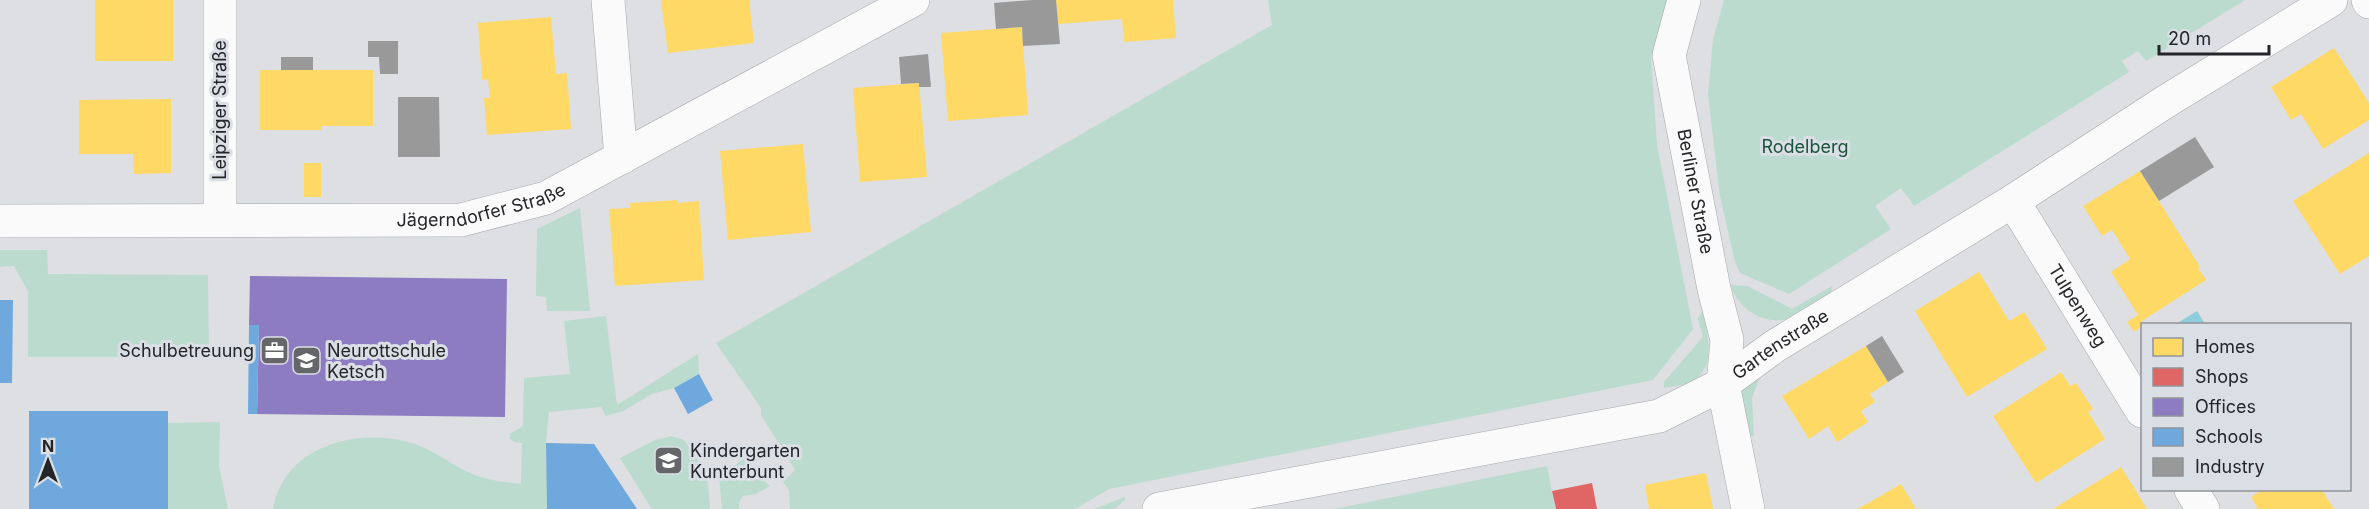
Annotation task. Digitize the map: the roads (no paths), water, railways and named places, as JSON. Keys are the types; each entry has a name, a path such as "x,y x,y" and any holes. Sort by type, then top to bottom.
{"street":[{"name":"Leipziger Straße","path":"220,0 220,220"},
{"path":"608,0 621,158"},
{"name":"Jägerndorfer Straße","path":"0,221 461,220 546,198 913,0"},
{"name":"Berliner Straße","path":"1684,0 1669,55 1714,289 1727,340 1723,384 1748,509"},
{"name":"Gartenstraße","path":"1159,509 1659,416 1723,384 1775,346 2013,201 2165,102 2331,0"},
{"name":"Tulpenweg","path":"2013,201 2141,409"},
{"path":"2192,491 2203,509"}],"water":[{"path":"2197,311 2204,323 2178,323"}],"place":[{"name":"Schulbetreuung","path":"275,351"},
{"name":"Neurottschule Ketsch","path":"306,361"},
{"name":"Kindergarten Kunterbunt","path":"669,461"}],"park label":[{"name":"Rodelberg","path":"1805,147"}]}
